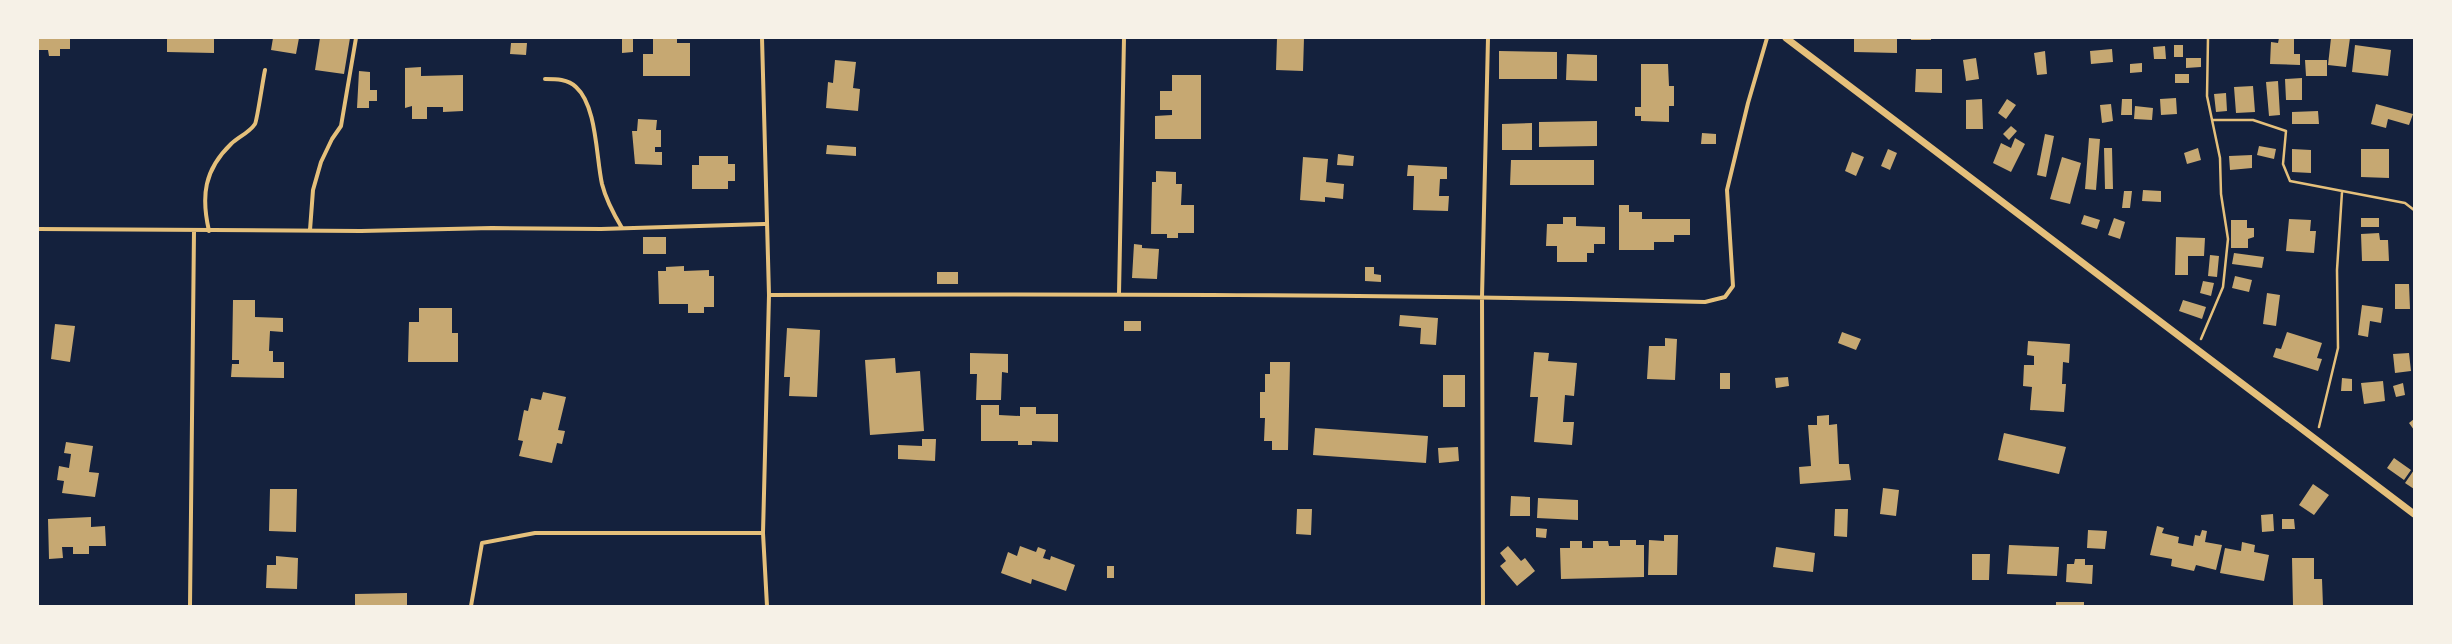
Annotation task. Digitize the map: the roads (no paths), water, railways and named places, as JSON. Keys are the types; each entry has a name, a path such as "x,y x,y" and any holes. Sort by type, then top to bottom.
{"street":[{"path":"310,230 313,190 321,162 332,139 341,126 356,38"},
{"path":"762,38 765,224 769,295 763,533 767,606"},
{"path":"1119,294 1124,38"},
{"path":"1483,606 1482,297 1488,38"},
{"path":"769,295 1119,294 1482,297 1705,302 1725,297 1733,286 1727,190 1748,103 1767,38"},
{"path":"1786,38 2197,348 2414,514"},
{"path":"209,231 203,208 206,183 216,161 231,144 256,124 265,70"},
{"path":"545,79 562,80 576,88 588,104 602,184 609,206 622,228"},
{"path":"38,229 209,231 622,228 765,224"},
{"path":"190,606 194,231"},
{"path":"471,606 482,543 535,533 763,533"}]}
